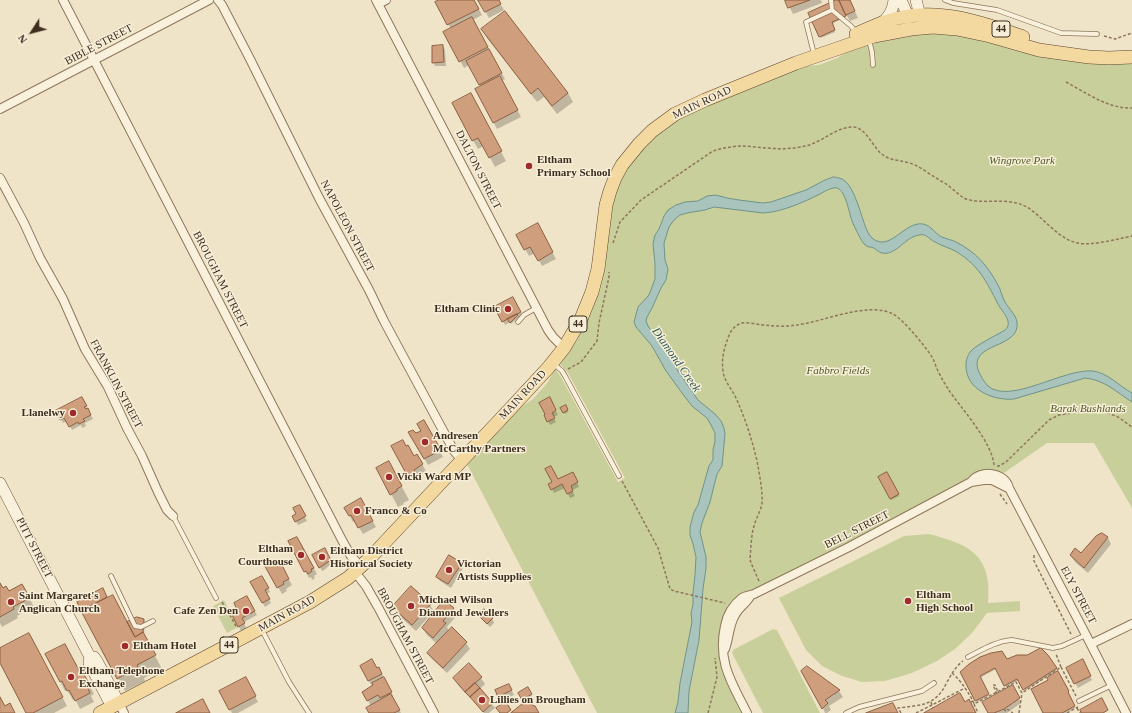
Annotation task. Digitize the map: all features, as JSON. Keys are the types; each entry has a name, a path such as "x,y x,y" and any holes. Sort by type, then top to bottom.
{"main road":[{"name":"MAIN ROAD","path":"100,713 118,709 332,589 358,569 511,408 557,367 564,348 581,319 592,292 598,269 606,205 615,178 630,154 652,131 675,114 705,100 862,36 880,24 897,18 914,15 944,15 966,19 1010,32 1078,56"},
{"path":"914,15 918,28"},
{"name":"MAIN ROAD","path":"862,36 933,27 957,29 983,34 1039,50 1078,56 1109,58 1132,56"}],"street":[{"name":"BROUGHAM STREET","path":"63,0 343,542 434,713"},
{"name":"BIBLE STREET","path":"0,109 209,0"},
{"name":"NAPOLEON STREET","path":"218,0 250,59 319,198 369,290 384,321 454,451 462,460"},
{"path":"377,2 386,0"},
{"path":"880,24 886,20 890,14 894,0"},
{"path":"901,0 914,15"},
{"path":"914,15 916,0"},
{"name":"DALTON STREET","path":"377,2 537,308 553,337 564,348"},
{"name":"FRANKLIN STREET","path":"0,178 24,223 40,258 63,299 85,349 108,387 167,510 173,516"},
{"name":"BELL STREET","path":"747,713 726,671 723,651 727,643 732,608 741,599 853,544 971,482 974,477 981,474 995,476"},
{"name":"ELY STREET","path":"995,476 1005,480 1008,485 1126,713"},
{"name":"PITT STREET","path":"0,482 90,657 89,663 118,709"},
{"path":"1091,644 1132,624"}],"lane":[{"path":"831,0 832,10 862,36 872,52 873,65"},
{"path":"945,0 953,3 998,10 1062,33 1097,34"},
{"path":"814,56 806,22 832,10"},
{"path":"518,322 524,315 537,308"},
{"path":"557,367 619,476"},
{"name":"FRANKLIN STREET","path":"173,516 216,598"},
{"path":"110,576 135,626 141,627 153,621"},
{"path":"262,628 289,682 309,713"},
{"path":"968,657 992,645 1004,641 1012,640 1053,648 1062,646 1086,635"},
{"path":"846,713 859,707 922,691 934,683"},
{"path":"1079,701 1112,685"}],"path":[{"path":"1097,34 1115,39 1132,33"},
{"path":"1066,82 1116,107 1132,108"},
{"path":"612,248 620,222 641,200 713,151 727,147 742,146 786,149 799,147 812,144 841,129 854,126 864,132 873,145 883,155 895,160 907,161 918,166 950,187 960,196 969,200 1012,201 1027,207 1059,234 1078,244 1103,242 1132,236"},
{"path":"557,367 566,371 581,362 597,341 599,323 609,278 609,270"},
{"path":"760,583 750,559 754,525 762,501 757,462 749,430 736,398 724,376 722,360 731,332 737,325 748,323 789,326 865,310 884,311 893,314 904,323 932,357 944,382 984,439 993,458 995,476 994,484 1008,506"},
{"path":"995,476 999,466 1004,464 1049,420 1058,415 1079,412 1106,412 1118,417 1132,426"},
{"path":"619,476 658,548 670,589 724,603"},
{"path":"824,549 865,528"},
{"path":"1034,555 1034,561 1073,638"},
{"path":"216,598 221,602 230,615 243,638"},
{"path":"1053,648 1079,701 1077,708 1080,713"},
{"path":"1022,693 1061,667"},
{"path":"952,673 960,680 978,713"},
{"path":"974,704 1016,682 1022,693 1019,713"},
{"path":"916,713 965,688"},
{"path":"930,702 933,708"},
{"path":"898,708 901,713"},
{"path":"1067,713 1077,708"},
{"path":"1004,709 1008,713"},
{"path":"1008,713 1007,709 1013,713"}],"green space":[{"path":"929,30 1132,62 1132,508 1094,443 1047,443 1001,475 976,474 868,532 747,593 720,633 719,642 719,659 722,672 743,713 688,713 689,691 699,640 690,634 675,713 597,713 466,462 514,412 533,399 548,382 555,369 561,377 618,482 625,478 568,373 560,364 576,342 592,311 596,298 611,206 624,173 639,151 663,129 686,115 792,70 805,66 819,65 837,58 857,46"},
{"path":"929,534 956,543 967,548 976,555 982,563 986,574 988,603 1020,601 1020,611 987,613 972,633 955,649 937,661 912,673 885,681 862,682 842,676 822,666 806,650 779,598 904,536"},
{"path":"224,600 238,627 227,633 213,606"},
{"path":"773,629 777,630 820,713 763,713 732,653 733,650"}],"water":[{"path":"834,177 843,179 849,185 855,196 867,230 872,238 879,242 885,242 916,224 923,224 942,237 954,241 976,255 990,271 1017,322 1016,331 1011,337 981,354 977,361 978,370 988,386 998,391 1010,391 1023,389 1067,375 1093,371 1104,374 1132,393 1132,402 1099,381 1085,378 1014,399 990,396 976,388 967,374 967,358 971,351 977,346 1005,330 1008,324 1008,320 982,275 971,263 957,252 933,241 924,235 914,236 892,252 887,253 882,253 874,248 866,246 853,223 843,193 837,188 833,188 778,211 763,213 714,207 680,215 669,227 664,243 665,260 668,269 666,280 646,321 698,400 721,421 725,434 722,466 717,474 700,532 706,557 706,568 699,640 689,691 688,713 675,713 692,622 691,613 693,605 696,557 690,535 690,527 709,466 713,460 715,433 707,418 692,406 682,393 666,371 652,346 636,327 634,322 638,307 649,295 655,279 653,244 655,235 668,210 685,202 698,201 707,196 716,195 739,200 763,203 771,202 806,190"}],"building":[{"path":"439,0 474,0 479,9 447,25 435,2"},
{"path":"478,0 499,0 501,4 485,12"},
{"path":"785,0 810,0 788,8"},
{"path":"839,0 846,16 832,22 835,30 819,37 808,13"},
{"path":"839,0 850,0 855,11 846,15"},
{"path":"505,11 568,93 552,106 538,88 531,94 481,29"},
{"path":"472,17 488,47 459,62 443,32"},
{"path":"443,45 444,62 432,63 432,46"},
{"path":"489,49 502,73 479,85 466,61"},
{"path":"500,76 518,110 493,123 475,89"},
{"path":"471,93 502,151 489,158 478,138 472,141 452,103"},
{"path":"538,223 553,252 538,261 530,247 524,250 516,235"},
{"name":"Eltham Clinic","path":"513,297 521,312 502,322 494,307"},
{"path":"517,314 518,315 510,323 507,319"},
{"name":"Llanelwy","path":"82,397 87,406 84,407 86,409 88,408 91,415 83,419 85,421 79,424 78,422 69,427 64,418 60,420 55,411"},
{"path":"550,397 556,410 552,413 555,418 547,422 544,415 545,414 539,403"},
{"path":"566,405 568,410 563,413 560,408"},
{"name":"Andresen McCarthy Partners","path":"424,420 441,450 424,459 408,432 413,430 416,433 421,431 417,424"},
{"path":"403,440 406,446 408,445 414,456 417,454 423,464 414,470 415,473 408,477 391,446"},
{"name":"Vicki Ward MP","path":"389,461 402,486 390,495 376,468"},
{"path":"551,466 558,479 573,472 578,482 571,486 573,491 567,494 562,484 551,490 548,484 552,482 545,469"},
{"path":"887,472 899,494 890,499 878,477"},
{"name":"Franco & Co","path":"361,498 373,521 358,528 351,515 349,516 344,508"},
{"path":"300,505 306,516 295,522 292,516 296,514 293,508"},
{"path":"1102,533 1108,537 1084,568 1070,555 1075,548 1081,553 1096,536"},
{"name":"Eltham Courthouse","path":"297,537 314,568 311,569 312,571 308,574 306,571 304,572 288,541"},
{"path":"325,548 331,560 319,568 312,555"},
{"name":"Victorian Artists Supplies","path":"449,555 462,563 448,584 436,577"},
{"path":"268,557 271,563 279,559 289,579 277,588 262,561"},
{"path":"262,576 269,588 265,590 270,599 262,603 250,582"},
{"name":"Saint Margaret's Anglican Church","path":"0,583 3,588 6,586 9,591 22,584 30,598 13,607 14,609 0,617"},
{"name":"Michael Wilson Diamond Jewellers","path":"411,586 431,604 412,625 392,607"},
{"path":"103,588 107,597 81,611 77,602"},
{"name":"Eltham Hotel","path":"113,595 135,637 143,632 156,655 137,665 138,667 117,679 81,611"},
{"name":"Cafe Zen Den","path":"247,596 255,611 242,618 245,623 238,627 232,615 238,612 234,603"},
{"path":"444,600 454,608 443,621 446,623 433,638 422,628"},
{"path":"484,609 493,618 487,624 478,615"},
{"path":"137,617 144,619 143,632 135,637 127,622"},
{"path":"452,627 467,642 443,668 427,653"},
{"path":"29,633 63,697 33,713 26,713 0,663 0,648"},
{"name":"Eltham Telephone Exchange","path":"65,644 80,672 82,671 90,685 87,686 90,693 75,701 69,690 67,691 62,681 60,682 45,654"},
{"path":"1041,648 1057,668 1023,690 1017,679 1004,686 995,668 980,676 989,694 975,701 960,672 969,664 980,657 991,653 1002,651 1007,659 1017,655 1027,655"},
{"path":"372,659 377,668 379,667 382,674 368,681 360,666"},
{"path":"1083,659 1091,676 1074,684 1066,668"},
{"path":"469,663 482,677 465,692 453,678"},
{"path":"807,666 840,690 825,700 828,703 822,709 801,671"},
{"path":"1058,671 1075,706 1062,713 1043,713 1031,689 1048,680 1047,678"},
{"path":"246,677 256,696 229,710 219,691"},
{"path":"384,677 392,692 380,698 378,695 367,701 362,692 373,685 372,683"},
{"path":"475,683 480,688 470,697 465,692"},
{"path":"509,684 512,690 498,697 495,690"},
{"path":"1013,685 1020,698 1004,709 994,713 988,713 982,702"},
{"path":"528,687 532,694 522,700 518,693"},
{"name":"Lillies on Brougham","path":"480,688 493,703 483,712 470,697"},
{"path":"960,693 965,702 969,699 976,713 924,713"},
{"path":"391,694 400,710 394,713 369,713 366,708"},
{"path":"0,697 5,706 10,703 15,713 0,713"},
{"path":"1102,698 1108,710 1103,713 1081,713 1080,710"},
{"path":"203,699 210,713 176,713"},
{"path":"506,702 511,710 507,713 500,713 496,708"},
{"path":"525,702 535,706 539,713 511,713"},
{"path":"893,703 898,713 866,713"}],"place":[{"name":"Eltham Primary School","path":"529,166"},
{"name":"Eltham Clinic","path":"508,309"},
{"name":"Llanelwy","path":"73,413"},
{"name":"Andresen McCarthy Partners","path":"425,442"},
{"name":"Vicki Ward MP","path":"389,477"},
{"name":"Franco & Co","path":"357,511"},
{"name":"Eltham Courthouse","path":"301,555"},
{"name":"Eltham District Historical Society","path":"322,557"},
{"name":"Victorian Artists Supplies","path":"449,570"},
{"name":"Eltham High School","path":"908,601"},
{"name":"Saint Margaret's Anglican Church","path":"11,602"},
{"name":"Michael Wilson Diamond Jewellers","path":"411,606"},
{"name":"Cafe Zen Den","path":"246,611"},
{"name":"Eltham Hotel","path":"125,646"},
{"name":"Eltham Telephone Exchange","path":"71,677"},
{"name":"Lillies on Brougham","path":"482,700"}],"park label":[{"name":"Wingrove Park","path":"1022,161"},
{"name":"Fabbro Fields","path":"838,371"},
{"name":"Barak Bushlands","path":"1088,409"}],"water label":[{"name":"Diamond Creek","path":"676,360"}]}
